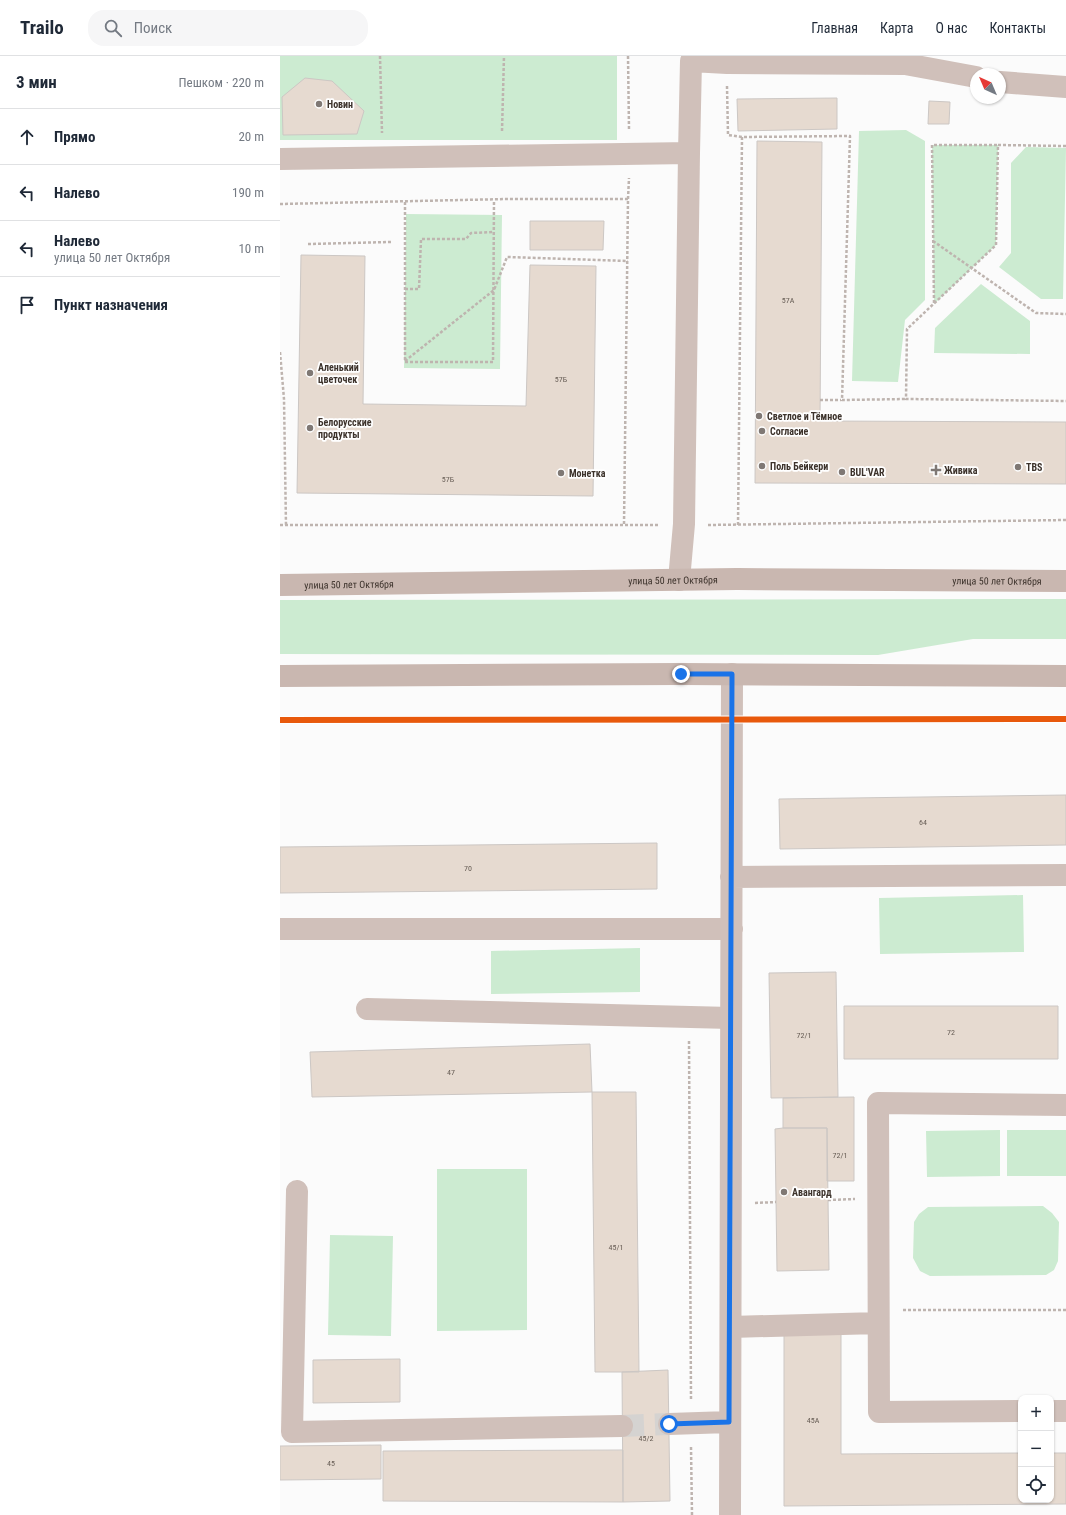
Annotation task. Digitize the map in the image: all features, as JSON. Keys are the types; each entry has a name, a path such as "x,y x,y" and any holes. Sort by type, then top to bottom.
{"main road":[{"name":"улица 50 лет Октября","path":"280,585 679,580 1066,581"},
{"path":"280,676 732,674 1066,676"}],"lane":[{"path":"679,580 684,524 691,59 727,63 905,64 970,76"},
{"path":"1006,82 1066,87"},
{"path":"280,158 689,153"},
{"path":"730,1515 729,1422 732,674"},
{"path":"731,877 1066,875"},
{"path":"280,929 732,929"},
{"path":"366,1009 731,1018"},
{"path":"1018,1411 879,1412 878,1103 1066,1105"},
{"path":"297,1191 292,1432 622,1426"},
{"path":"730,1327 878,1317"},
{"path":"1054,1411 1066,1411"},
{"path":"669,1424 729,1422"}],"path":[{"path":"380,56 382,135"},
{"path":"502,136 504,56"},
{"path":"727,63 728,135 742,137 850,136 842,400"},
{"path":"738,525 742,137"},
{"path":"906,400 907,329 996,245 998,144"},
{"path":"934,304 932,145 998,144 1066,146"},
{"path":"280,204 628,199 624,525"},
{"path":"405,362 493,362 494,200"},
{"path":"405,202 405,362"},
{"path":"405,289 419,289 422,239 466,239 471,233 494,232"},
{"path":"933,240 1036,314 1066,314"},
{"path":"308,244 391,242"},
{"path":"405,362 494,290 507,257 628,261"},
{"path":"280,352 284,399 286,526"},
{"path":"820,400 1066,401"},
{"path":"280,720 1066,718"},
{"path":"689,1017 692,1515"},
{"path":"753,1203 776,1202"},
{"path":"878,1317 1066,1310"}],"green space":[{"path":"280,56 617,56 617,140 280,140"},
{"path":"906,130 925,141 925,300 905,320 898,382 852,381 859,131"},
{"path":"932,145 998,145 996,245 934,304"},
{"path":"1026,147 1066,148 1063,299 1041,299 999,267 1011,253 1011,163"},
{"path":"406,214 502,215 500,369 404,368"},
{"path":"981,284 1030,321 1030,354 934,353 935,328"},
{"path":"1066,599 1066,639 973,639 878,655 280,654 280,600"},
{"path":"1023,895 1024,952 880,954 879,898"},
{"path":"640,948 640,992 491,994 491,951"},
{"path":"1000,1130 1000,1176 927,1177 926,1131"},
{"path":"1007,1130 1066,1130 1066,1176 1007,1176"},
{"path":"437,1169 527,1169 527,1330 437,1331"},
{"path":"1043,1206 1052,1213 1059,1222 1058,1261 1054,1270 1046,1275 930,1276 920,1271 913,1258 914,1222 919,1214 928,1207"},
{"path":"330,1235 393,1236 391,1336 328,1335"}],"building":[{"name":"Новин","path":"305,78 332,81 364,111 357,134 283,135 282,97"},
{"path":"837,98 837,129 738,131 737,99"},
{"path":"929,101 950,102 949,124 928,124"},
{"path":"757,141 822,142 820,421 1066,422 1066,484 755,483"},
{"path":"530,221 604,221 603,250 530,250"},
{"path":"301,255 365,256 363,404 526,406 530,265 596,266 593,496 297,493"},
{"path":"1066,795 1066,845 780,849 779,799"},
{"path":"657,843 657,889 280,893 280,847"},
{"path":"836,972 838,1097 771,1098 769,973"},
{"path":"844,1006 1058,1006 1058,1059 844,1059"},
{"path":"590,1044 592,1092 312,1097 310,1052"},
{"path":"592,1092 636,1092 639,1372 595,1372"},
{"path":"854,1097 854,1181 827,1181 827,1128 783,1128 783,1098"},
{"path":"827,1128 829,1270 777,1271 775,1129"},
{"path":"784,1330 841,1330 841,1454 1018,1453 1018,1503 1054,1503 1054,1453 1066,1453 1066,1504 784,1506"},
{"path":"400,1359 400,1402 313,1403 313,1360"},
{"path":"668,1370 670,1501 623,1502 622,1372"},
{"path":"381,1445 381,1479 280,1480 280,1446"},
{"path":"623,1450 623,1502 383,1501 383,1451"}],"tunnel":[{"path":"622,1426 669,1424"}],"cycle path":[{"path":"280,720 1066,719"}],"place":[{"name":"Новин","path":"319,104"},
{"name":"Аленький цветочек","path":"310,373"},
{"name":"Светлое и Тёмное","path":"759,416"},
{"name":"Белорусские продукты","path":"310,428"},
{"name":"Согласие","path":"762,431"},
{"name":"Поль Бейкери","path":"762,466"},
{"name":"TBS","path":"1018,467"},
{"name":"Живика","path":"936,470"},
{"name":"BUL'VAR","path":"842,472"},
{"name":"Монетка","path":"561,473"},
{"name":"Авангард","path":"784,1192"}],"route":[{"path":"669,1424 729,1422 732,674 681,674"}]}
